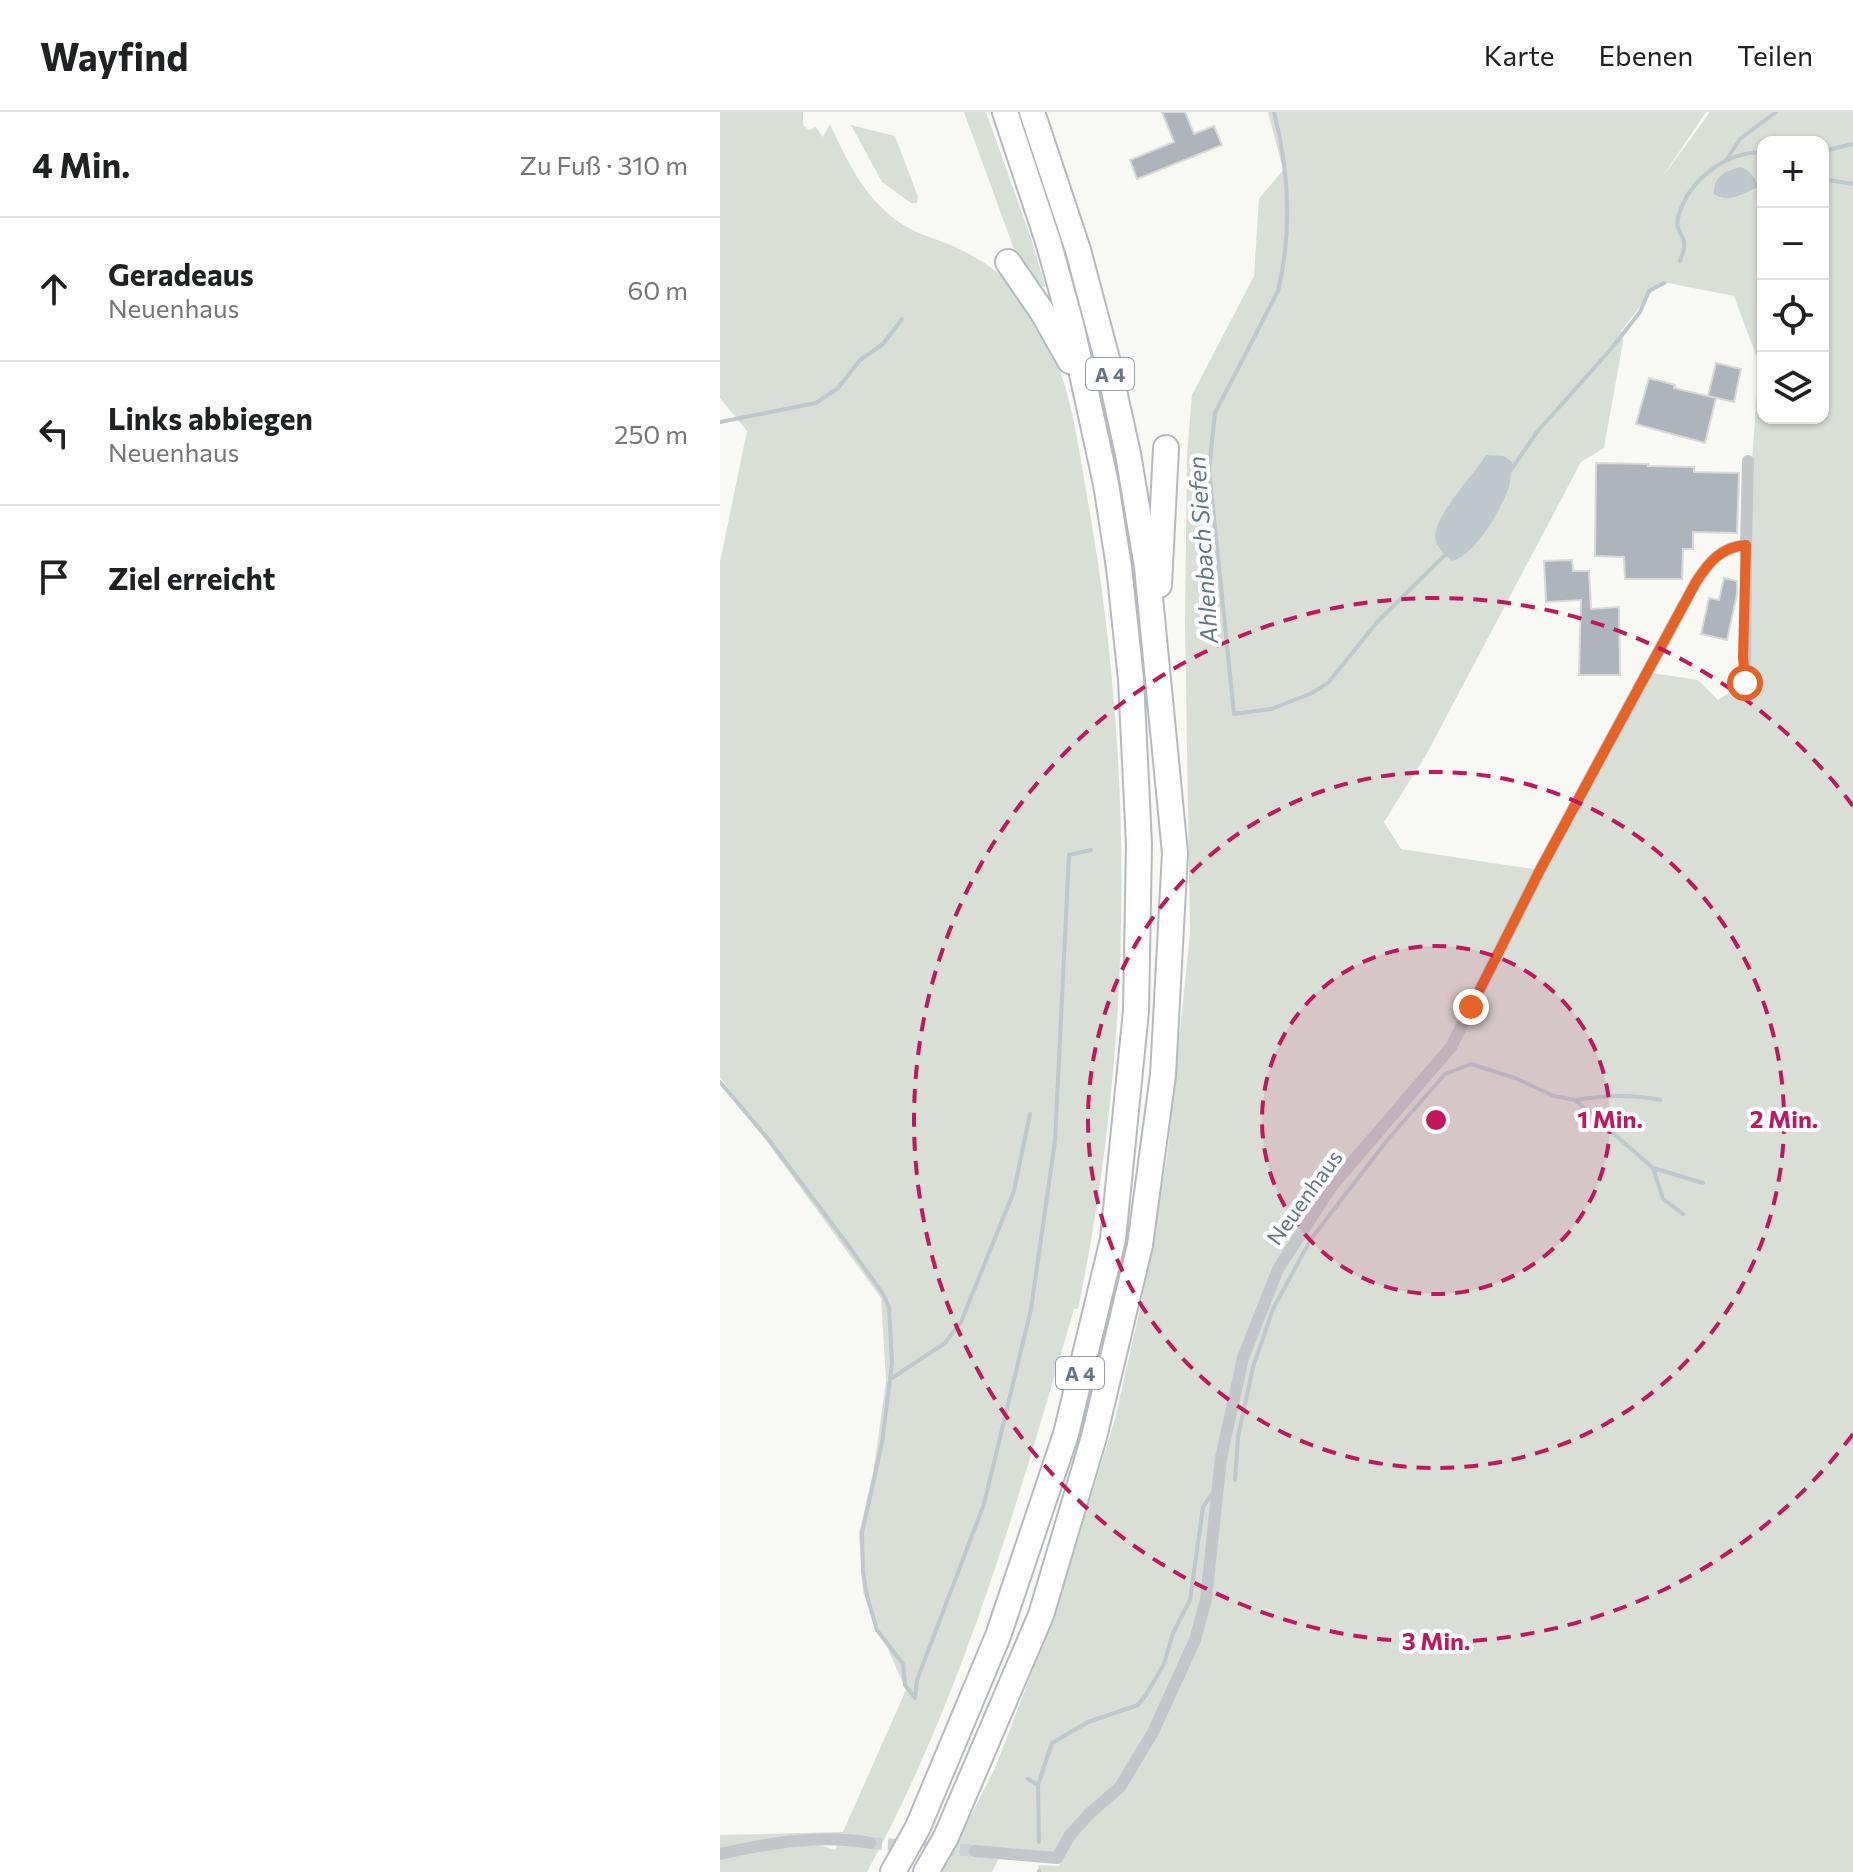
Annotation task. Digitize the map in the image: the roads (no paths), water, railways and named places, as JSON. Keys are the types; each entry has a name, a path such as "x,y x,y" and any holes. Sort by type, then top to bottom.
{"highway":[{"name":"A 4","path":"893,1872 918,1827 992,1651 1066,1434 1113,1239 1136,1011 1139,844 1127,628 1106,484 1087,394 1048,241 1005,112"},
{"name":"A 4","path":"926,1872 946,1837 1041,1615 1094,1437 1140,1245 1163,1075 1175,853 1142,539 1107,359 1078,250 1032,112"},
{"path":"1008,262 1043,313 1087,394"},
{"path":"1155,643 1166,448"}],"street":[{"path":"1745,683 1748,461"},
{"name":"Neuenhaus","path":"975,1851 1057,1858 1080,1824 1120,1787 1140,1754 1195,1640 1206,1599 1221,1458 1243,1358 1278,1269 1331,1187 1451,1047 1540,870 1696,582 1707,565 1724,550 1746,545"},
{"path":"720,1854 754,1846 808,1840 870,1843"}],"waterway":[{"name":"Ahlenbach Siefen","path":"1274,112 1283,156 1287,201 1285,246 1278,291 1215,413 1209,469 1234,714 1271,709 1310,694 1328,683 1378,621 1447,553"},
{"path":"1727,159 1740,139 1776,112"},
{"path":"1829,150 1853,144"},
{"path":"1680,261 1684,244 1677,222 1690,192 1722,163 1757,152"},
{"path":"1829,180 1853,184"},
{"path":"1511,470 1537,432 1640,312 1649,291 1664,283"},
{"path":"720,422 816,403 838,388 860,360 883,344 902,319"},
{"path":"915,1698 917,1680 984,1504 1031,1309 1055,1141 1069,855 1091,850"},
{"path":"1235,1480 1238,1437 1253,1367 1273,1309 1311,1239 1389,1138 1445,1074 1471,1064 1515,1078 1554,1096 1575,1100 1653,1168 1663,1199 1683,1214"},
{"path":"720,1082 769,1140 845,1241 889,1307 892,1363 882,1443 862,1533 863,1572 877,1630 903,1664 905,1685 915,1698"},
{"path":"1576,1100 1618,1096 1660,1100"},
{"path":"892,1378 945,1343 961,1322 1014,1191 1030,1114"},
{"path":"1653,1168 1703,1183"},
{"path":"1038,1785 1052,1743 1088,1722 1138,1705 1146,1695 1164,1664 1173,1633 1190,1600 1203,1507 1211,1495"},
{"path":"1028,1779 1038,1785 1039,1842"}],"tunnel":[{"path":"870,1843 975,1851"}]}
